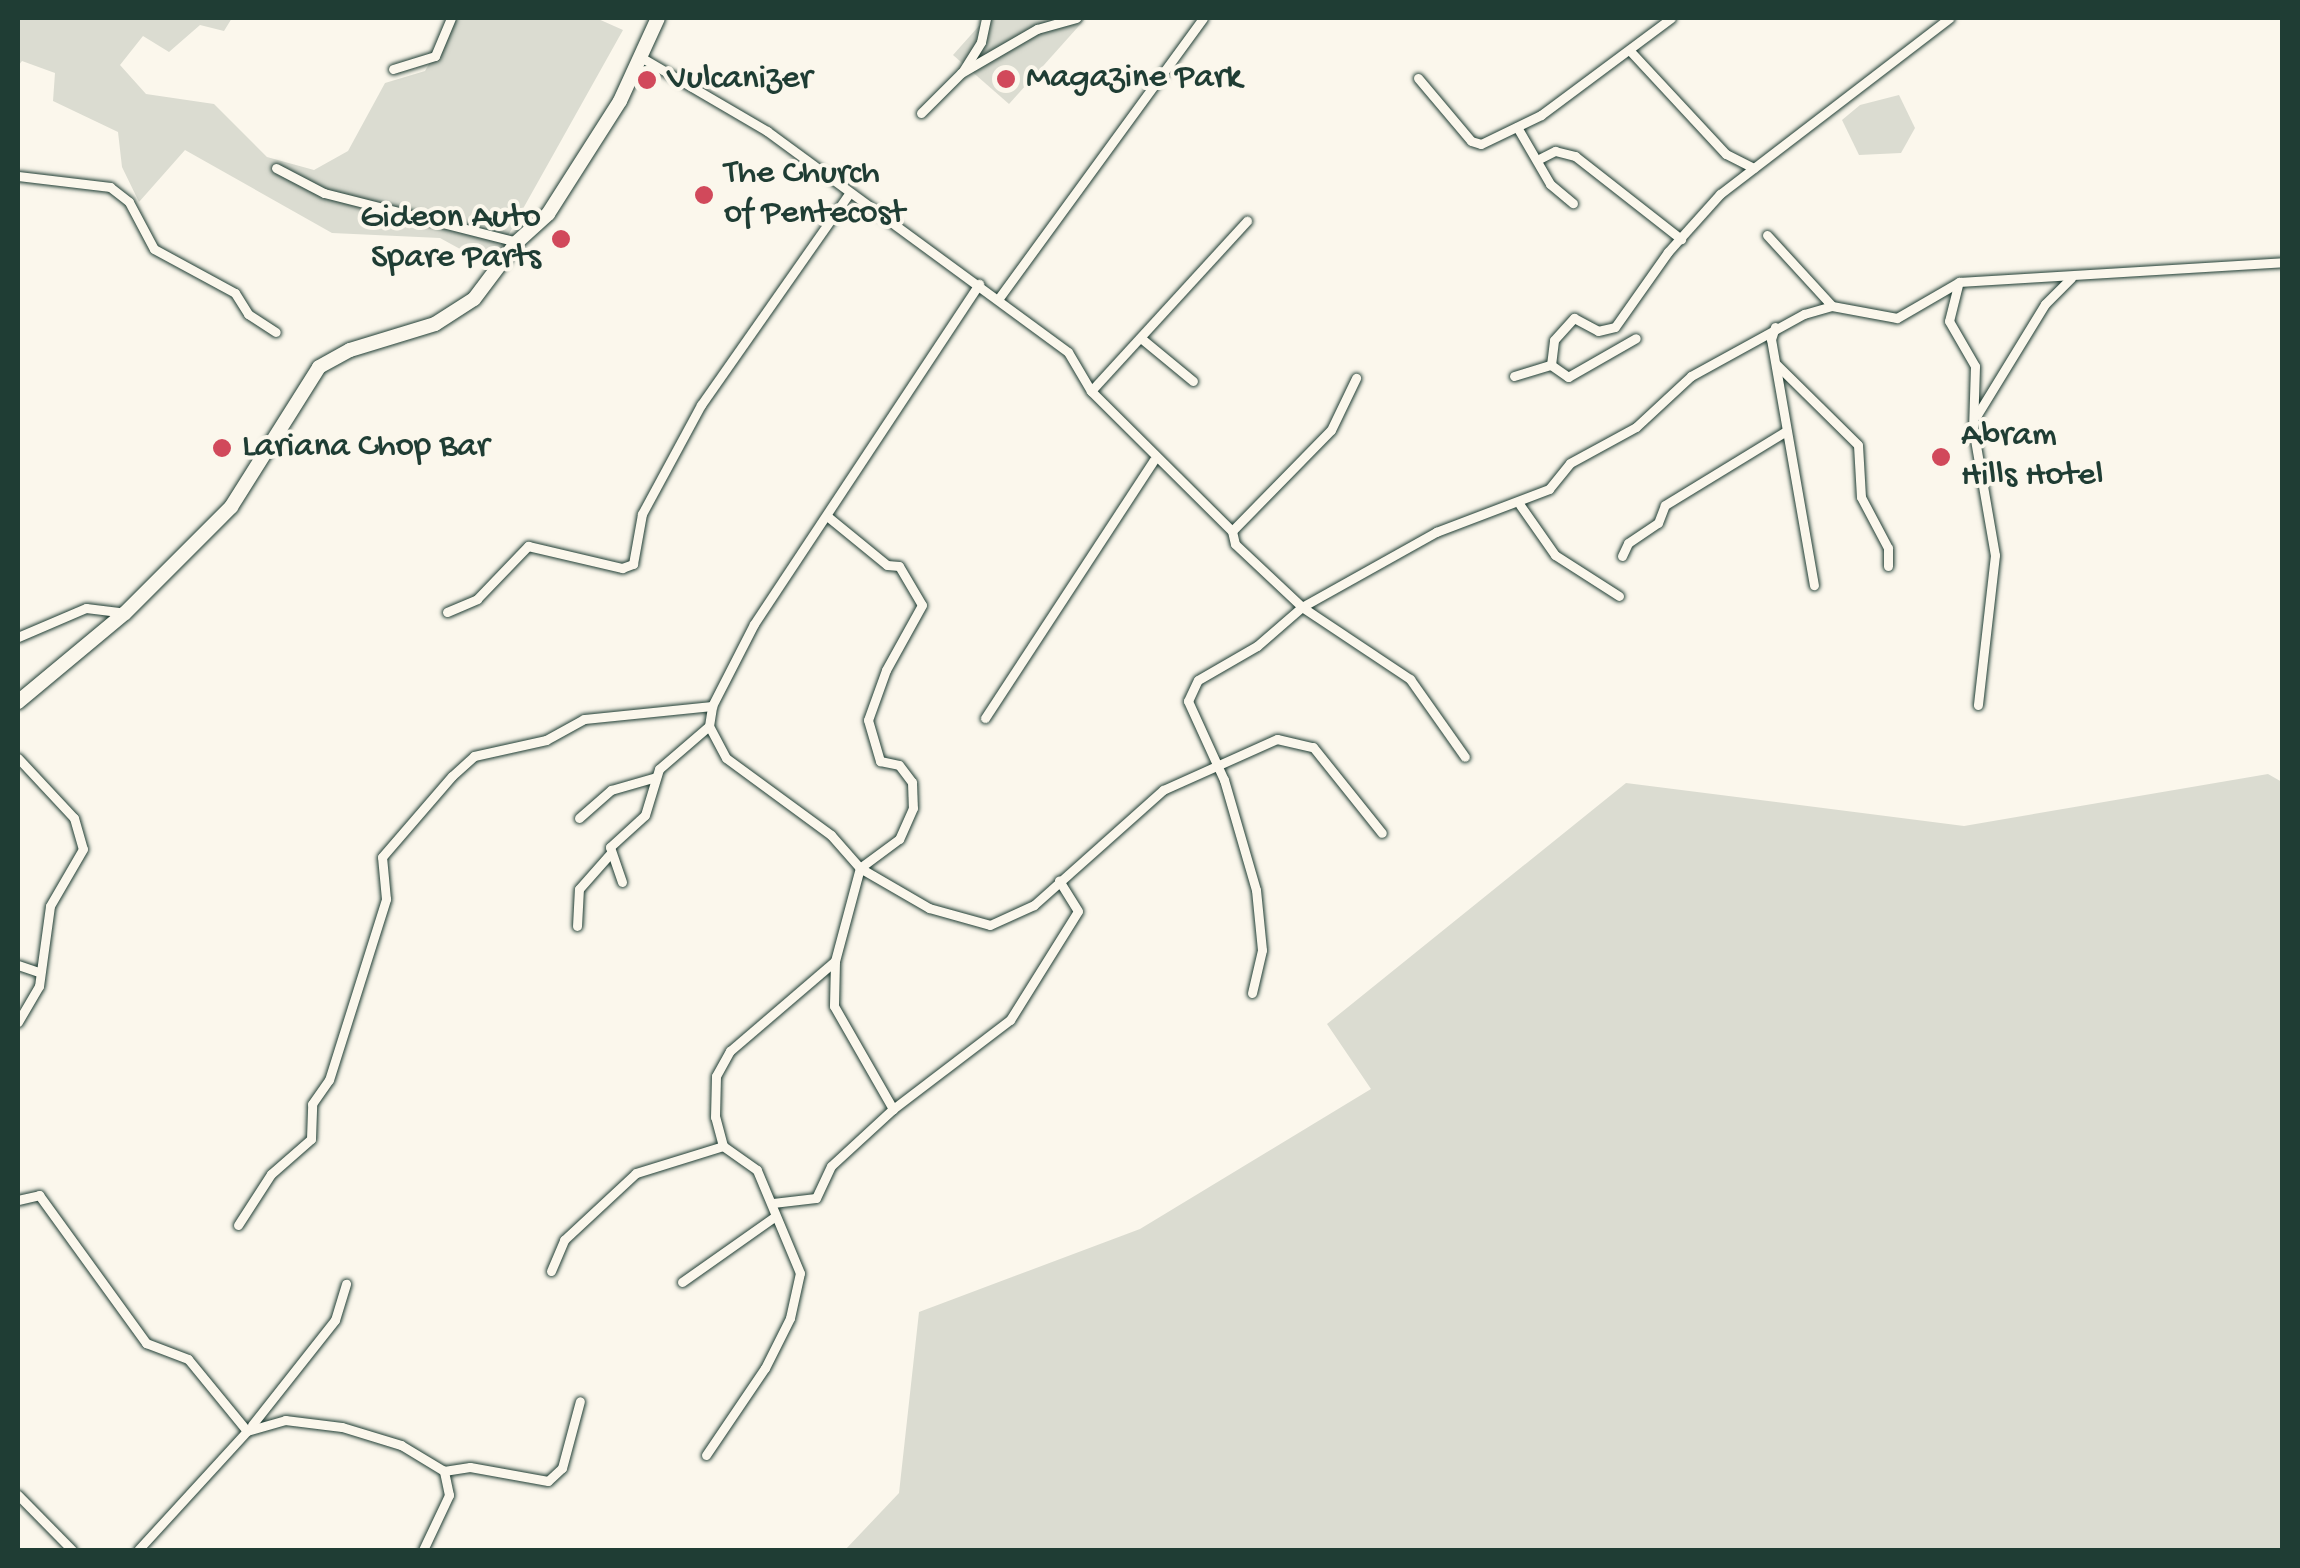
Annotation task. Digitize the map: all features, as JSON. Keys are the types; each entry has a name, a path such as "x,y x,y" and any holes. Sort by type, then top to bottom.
{"main road":[{"path":"18,702 124,613 231,507 320,367 458,311 516,242 548,214 642,58 658,18"}],"street":[{"path":"393,69 435,56 451,18"},
{"path":"920,114 961,73 981,42 986,18"},
{"path":"961,73 1036,29 1076,18"},
{"path":"999,298 1204,18"},
{"path":"1418,78 1476,144 1517,126 1632,53 1671,18"},
{"path":"1551,365 1565,326 1574,318 1598,331 1616,326 1680,239 1754,168 1949,18"},
{"path":"1632,53 1726,154 1740,156 1754,168"},
{"path":"642,58 767,132 1068,352 1091,391 1154,460 1232,531 1235,544 1302,607 1410,679 1464,758"},
{"path":"1517,126 1540,158 1550,184 1573,203"},
{"path":"1540,158 1556,151 1574,156 1680,239"},
{"path":"276,168 324,194 516,242"},
{"path":"18,176 94,184 122,194 154,248 235,293 248,314 276,332"},
{"path":"447,612 478,600 528,546 622,568 633,564 642,514 701,405 848,194"},
{"path":"1091,391 1247,220"},
{"path":"1767,235 1832,306"},
{"path":"1252,994 1262,950 1256,890 1224,780 1212,764 1188,700 1198,680 1274,634 1302,607 1436,532 1520,505 1549,489 1570,462 1656,412 1691,376 1775,327 1832,306 1898,318 1960,282 2282,262"},
{"path":"1974,420 2046,304 2071,278"},
{"path":"1960,282 1948,321 1975,366 1974,420 1995,554 1978,706"},
{"path":"979,284 754,624 712,706 709,726 726,758 831,834 860,868 929,908 980,926 1034,905 1132,810 1212,764 1293,738 1313,747 1382,833"},
{"path":"1775,327 1771,339 1814,584"},
{"path":"1758,336 1771,339"},
{"path":"1551,365 1568,377 1636,338"},
{"path":"1142,339 1193,381"},
{"path":"1776,364 1858,444 1861,497 1888,548 1888,566"},
{"path":"1514,376 1551,365"},
{"path":"1232,531 1331,430 1356,378"},
{"path":"1622,556 1628,543 1658,523 1665,505 1786,431"},
{"path":"985,718 1154,460"},
{"path":"1520,505 1555,555 1620,596"},
{"path":"827,516 887,565 899,566 922,606 886,670 868,720 880,760 900,765 912,782 913,808 899,840 860,868 835,961 834,1006 893,1109"},
{"path":"18,637 86,608 124,613"},
{"path":"238,1225 271,1174 311,1139 312,1104 329,1080 386,899 382,858 452,776 474,756 546,740 584,718 712,706"},
{"path":"579,818 610,790 656,777 709,726"},
{"path":"18,758 74,818 82,835 80,858 50,906 39,986 18,1022"},
{"path":"577,926 580,890 610,854 614,840 645,815 656,777"},
{"path":"610,854 622,882"},
{"path":"773,1203 816,1198 831,1166 893,1109 1010,1020 1078,912 1059,881"},
{"path":"706,1454 766,1368 797,1293 798,1262 774,1217 773,1203 757,1170 723,1146 714,1092 722,1062 835,961"},
{"path":"18,965 38,972"},
{"path":"550,1271 564,1240 636,1173 723,1146"},
{"path":"18,1200 40,1195 146,1342 188,1359 247,1431"},
{"path":"682,1282 774,1217"},
{"path":"138,1550 247,1431 336,1320 346,1284"},
{"path":"247,1431 285,1420 342,1427 401,1445 444,1471 470,1467 548,1482 557,1478 580,1401"},
{"path":"423,1550 448,1495 444,1471"},
{"path":"18,1495 72,1550"}],"shaded area":[{"path":"18,18 232,18 224,31 200,25 169,52 143,36 120,65 146,94 214,104 267,157 314,170 348,151 385,83 425,71 455,18 596,18 623,30 491,266 440,238 332,233 185,150 139,202 122,167 118,132 53,101 55,73 22,61 18,66"},
{"name":"Magazine Park","path":"986,18 1086,18 1009,104 953,55"},
{"path":"1899,95 1915,128 1901,153 1859,155 1842,120 1860,105"},
{"path":"2268,774 2282,782 2282,1550 845,1550 899,1493 919,1312 1140,1229 1371,1089 1327,1024 1626,783 1964,826"}],"place":[{"name":"Magazine Park","path":"1006,79"},
{"name":"Vulcanizer","path":"647,80"},
{"name":"The Church of Pentecost","path":"704,195"},
{"name":"Gideon Auto Spare Parts","path":"561,239"},
{"name":"Lariana Chop Bar","path":"222,448"},
{"name":"Abram Hills Hotel","path":"1941,457"}]}
